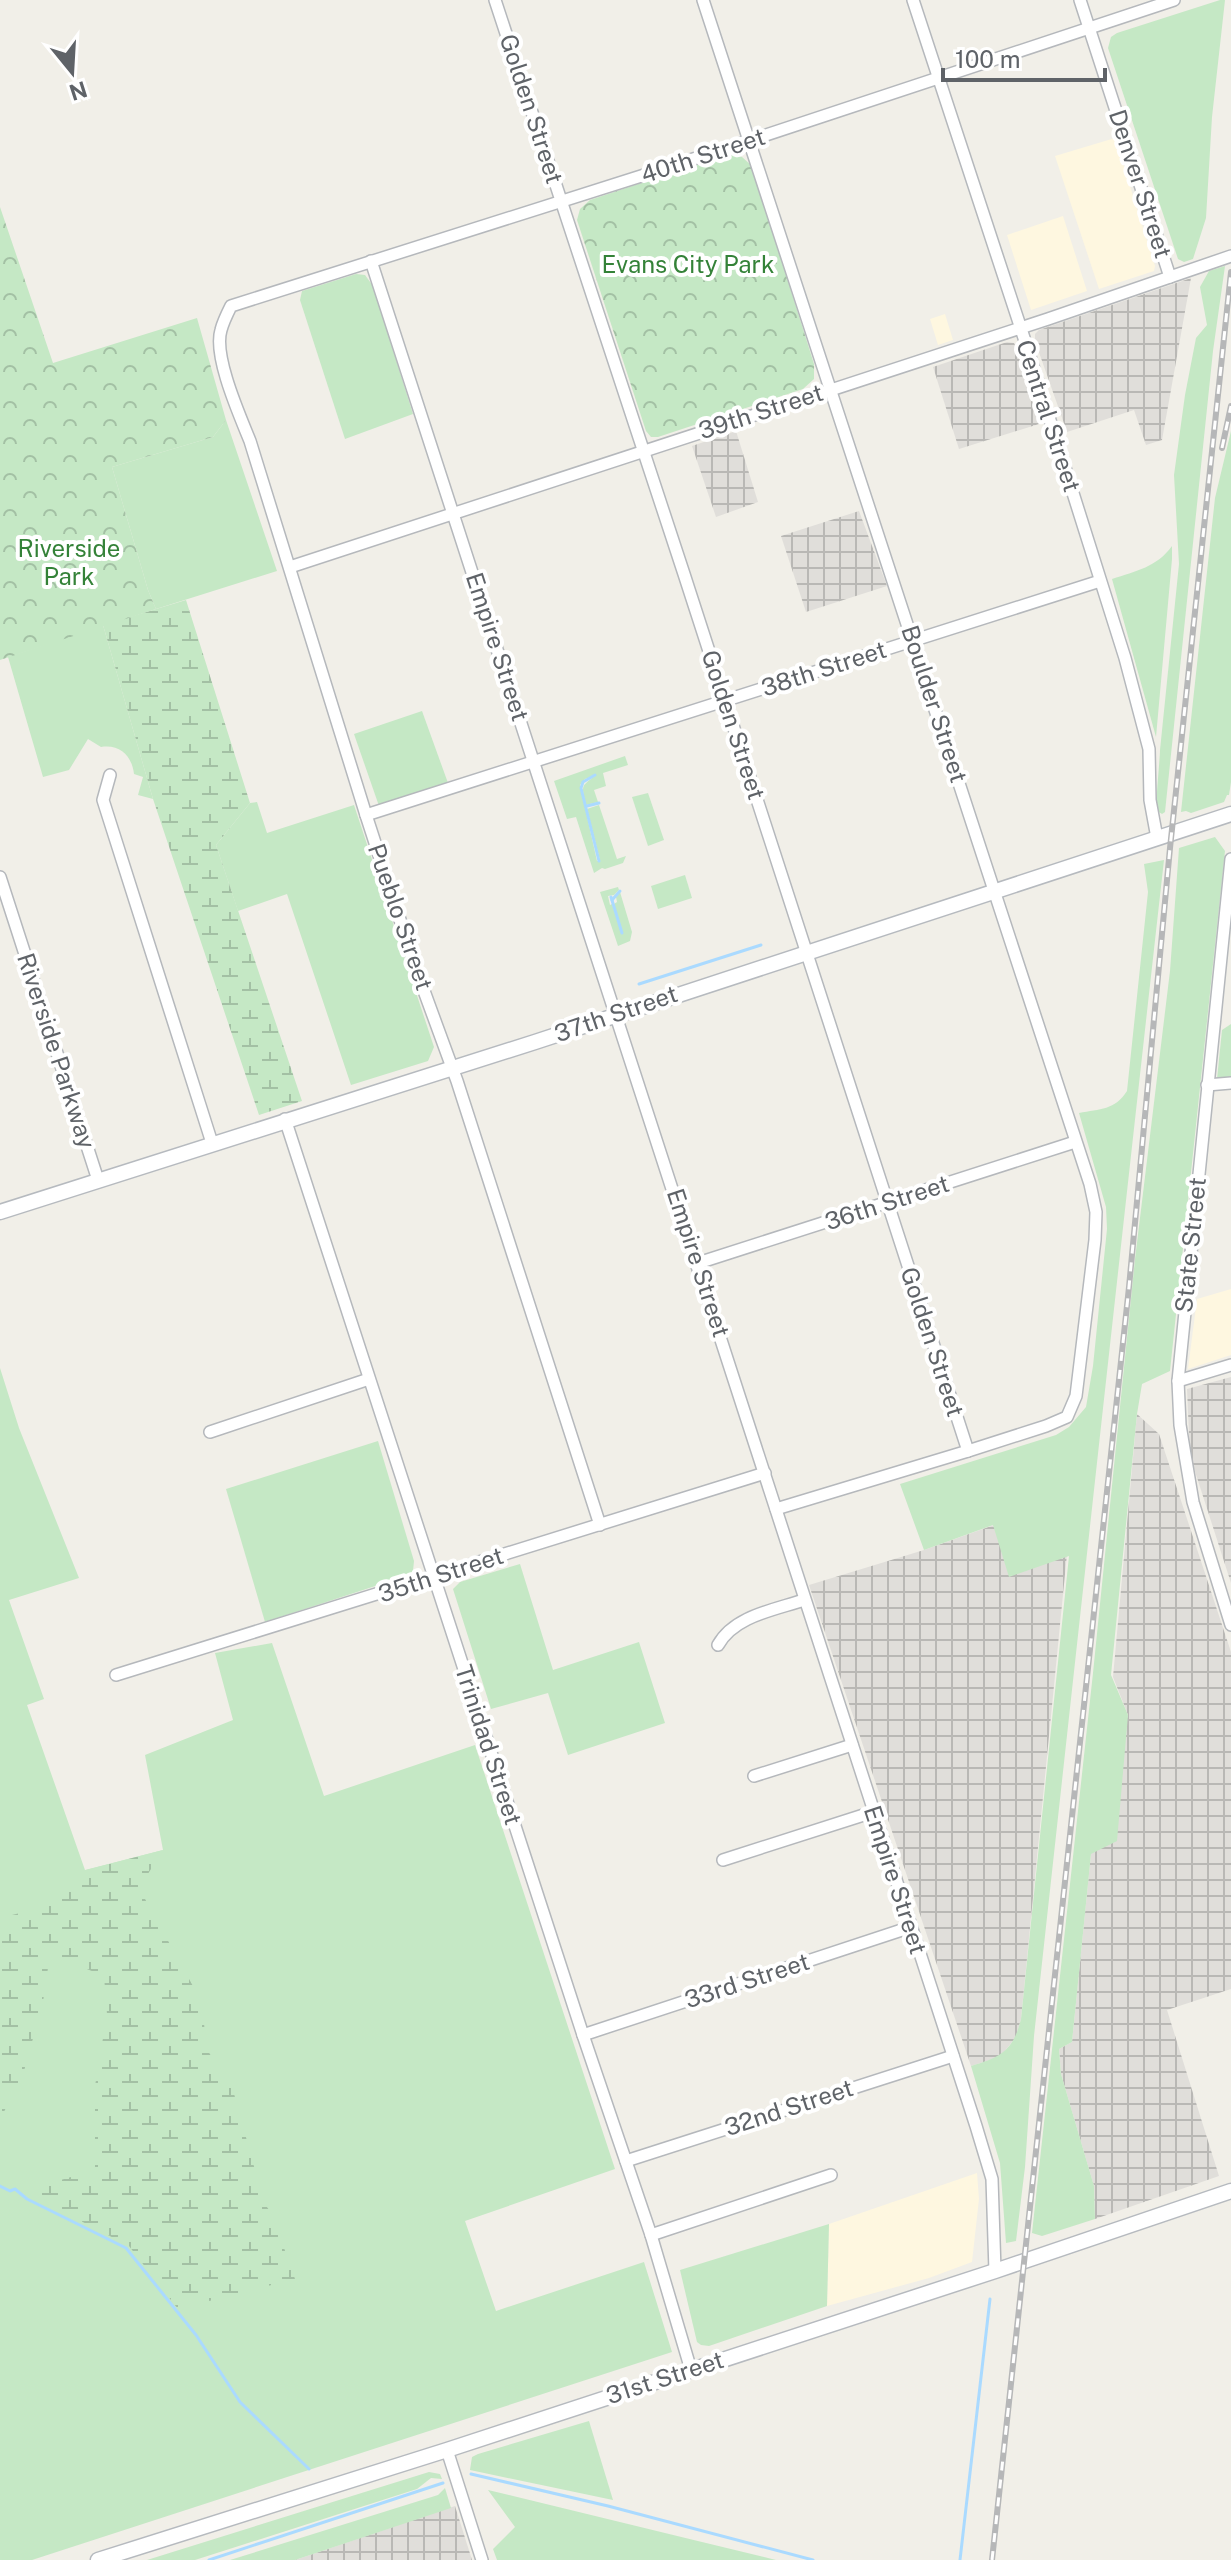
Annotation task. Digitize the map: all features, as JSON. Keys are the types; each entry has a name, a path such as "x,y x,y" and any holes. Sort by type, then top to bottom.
{"main road":[{"name":"37th Street","path":"0,1212 1231,814"},
{"name":"31st Street","path":"98,2560 447,2450 1231,2191"}],"street":[{"name":"Golden Street","path":"495,0 968,1451"},
{"name":"Boulder Street","path":"703,0 1096,1212 1076,1396 1067,1417 968,1451"},
{"name":"Central Street","path":"913,0 1125,658 1149,749 1150,800 1157,838"},
{"name":"Denver Street","path":"1080,0 1170,277"},
{"name":"40th Street","path":"231,306 749,141 1174,0"},
{"name":"39th Street","path":"290,567 1231,256"},
{"name":"Empire Street","path":"371,261 698,1263 992,2179 995,2271"},
{"name":"Pueblo Street","path":"231,306 220,333 220,349 229,387 250,441 366,815 416,969 453,1067 600,1525"},
{"name":"38th Street","path":"366,815 1100,581"},
{"path":"110,775 103,800 212,1143"},
{"name":"State Street","path":"1231,859 1178,1381 1180,1425 1190,1490 1231,1625"},
{"name":"Riverside Parkway","path":"0,877 98,1180"},
{"path":"1217,990 1231,998"},
{"path":"1207,1085 1231,1083"},
{"name":"Trinidad Street","path":"285,1119 433,1578 651,2235 691,2370"},
{"name":"36th Street","path":"698,1263 1075,1142"},
{"path":"1178,1381 1231,1365"},
{"path":"210,1432 369,1379"},
{"path":"776,1509 968,1451"},
{"name":"35th Street","path":"116,1675 765,1473"},
{"path":"718,1645 724,1633 749,1618 804,1600"},
{"path":"754,1776 852,1745"},
{"path":"723,1860 873,1812"},
{"name":"33rd Street","path":"583,2035 911,1927"},
{"name":"32nd Street","path":"626,2161 953,2056"},
{"path":"651,2235 831,2175"},
{"path":"447,2450 482,2560"}],"shaded area":[{"path":"1115,138 1155,266 1154,271 1099,289 1055,156"},
{"path":"1063,216 1087,291 1031,310 1007,235"},
{"path":"1191,278 1162,440 1146,445 1134,410 1067,432 1035,334 1039,330"},
{"path":"945,314 953,340 938,345 930,319"},
{"path":"1007,342 1014,343 1018,351 1039,424 959,449 933,367"},
{"path":"736,431 758,502 716,517 692,446"},
{"path":"859,511 887,586 806,612 781,536"},
{"path":"1231,1289 1231,1355 1188,1369 1197,1299"},
{"path":"1231,1377 1231,1583 1190,1456 1187,1389"},
{"path":"1137,1414 1159,1434 1231,1652 1231,1989 1167,2010 1219,2176 1095,2219 1094,2186 1061,2074 1059,2049 1072,2042 1091,1854 1128,1715 1113,1677"},
{"path":"994,1525 1067,1554 1021,2019 1016,2037 1000,2057 971,2066 809,1585"},
{"path":"977,2173 979,2199 972,2262 929,2278 827,2306 829,2224"},
{"path":"455,2506 472,2560 295,2560"}],"green space":[{"path":"1225,0 1212,117 1206,218 1193,259 1184,262 1178,259 1108,48 1111,37 1117,33"},
{"name":"Evans City Park","path":"732,153 752,166 814,364 814,379 803,389 651,437 646,431 577,220 580,209 590,200"},
{"name":"Riverside Park","path":"0,207 53,363 197,318 226,420 213,437 112,467 156,609 0,660"},
{"path":"1225,266 1213,351 1165,812 1162,814 1157,810 1157,791 1179,564 1174,475 1196,338 1207,325 1200,287 1209,271"},
{"path":"356,274 365,275 373,286 413,414 345,439 300,300 302,291"},
{"path":"226,420 277,571 156,609 112,467 213,437"},
{"path":"1231,431 1231,782 1229,795 1224,802 1191,813 1181,812 1215,498"},
{"path":"1172,546 1156,737 1112,579 1153,564"},
{"path":"186,600 250,803 216,845 302,1101 259,1115 153,799 103,625"},
{"path":"103,625 153,799 138,795 143,777 134,774 131,762 124,753 114,747 101,747 88,739 69,770 43,777 8,657"},
{"path":"422,711 448,783 379,806 354,734"},
{"path":"625,756 628,765 603,773 606,786 594,790 598,802 586,805 583,789 596,775 585,779 580,785 597,861 600,860 587,809 599,805 617,859 626,856 623,863 594,873 576,817 567,819 554,781"},
{"path":"648,793 664,840 648,846 632,797"},
{"path":"257,802 267,833 354,805 434,1047 428,1061 351,1085 287,894 238,911 216,845 250,803"},
{"path":"1215,837 1225,851 1170,1371 1142,1384 1111,1675 1128,1715 1117,1841 1091,1854 1072,2042 1059,2049 1061,2074 1094,2186 1095,2219 1042,2236 1032,2233 1135,1259 1170,971 1179,848"},
{"path":"1164,860 1034,2036 1025,2167 1016,2241 1006,2243 1000,2163 971,2066 998,2056 1010,2046 1021,2019 1069,1556 1009,1577 993,1525 924,1550 900,1484 1056,1435 1069,1427 1086,1407 1107,1229 1106,1207 1079,1113 1112,1105 1127,1091 1148,892 1144,864"},
{"path":"685,875 692,898 658,909 651,886"},
{"path":"618,887 614,895 608,896 610,905 622,935 614,904 620,892 632,932 630,941 618,946 600,892"},
{"path":"1231,1024 1231,1078 1217,1079 1222,1030"},
{"path":"0,1368 19,1428 79,1578 9,1600 44,1699 27,1705 85,1870 163,1850 145,1755 233,1720 215,1653 272,1643 324,1796 475,1745 615,2169 465,2221 496,2311 644,2262 672,2352 32,2560 0,2560"},
{"path":"378,1441 414,1561 413,1571 406,1576 265,1622 226,1489"},
{"path":"520,1564 553,1670 639,1642 665,1723 568,1755 548,1693 491,1709 453,1589 460,1582"},
{"path":"163,1850 139,1888 203,2010 206,2048 233,2090 264,2203 272,2214 295,2279 178,2309 129,2246 23,2191 95,2170 95,2086 107,2014 104,1976 50,1954 43,2002 24,2071 0,2120 0,1918 48,1906 86,1870"},
{"path":"829,2224 827,2306 709,2346 697,2342 680,2270"},
{"path":"589,2421 613,2500 470,2470 472,2457 478,2454"},
{"path":"429,2472 440,2474 442,2479 431,2478 417,2489 195,2560 147,2560"},
{"path":"445,2488 451,2508 295,2560 230,2560 438,2495"},
{"path":"488,2490 776,2560 497,2560 493,2549 515,2527"}],"waterway":[{"path":"595,775 583,782 581,788 599,861"},
{"path":"587,806 599,803"},
{"path":"612,900 620,891"},
{"path":"611,897 622,933"},
{"path":"639,984 761,945"},
{"path":"0,2186 10,2191 15,2189 27,2199 126,2248 196,2335 240,2402 309,2469"},
{"path":"960,2560 990,2299"},
{"path":"471,2474 813,2560"},
{"path":"209,2560 443,2483"}],"railway":[{"path":"992,2560 1129,1287 1170,848 1231,272"},
{"path":"1222,448 1231,406"}]}
